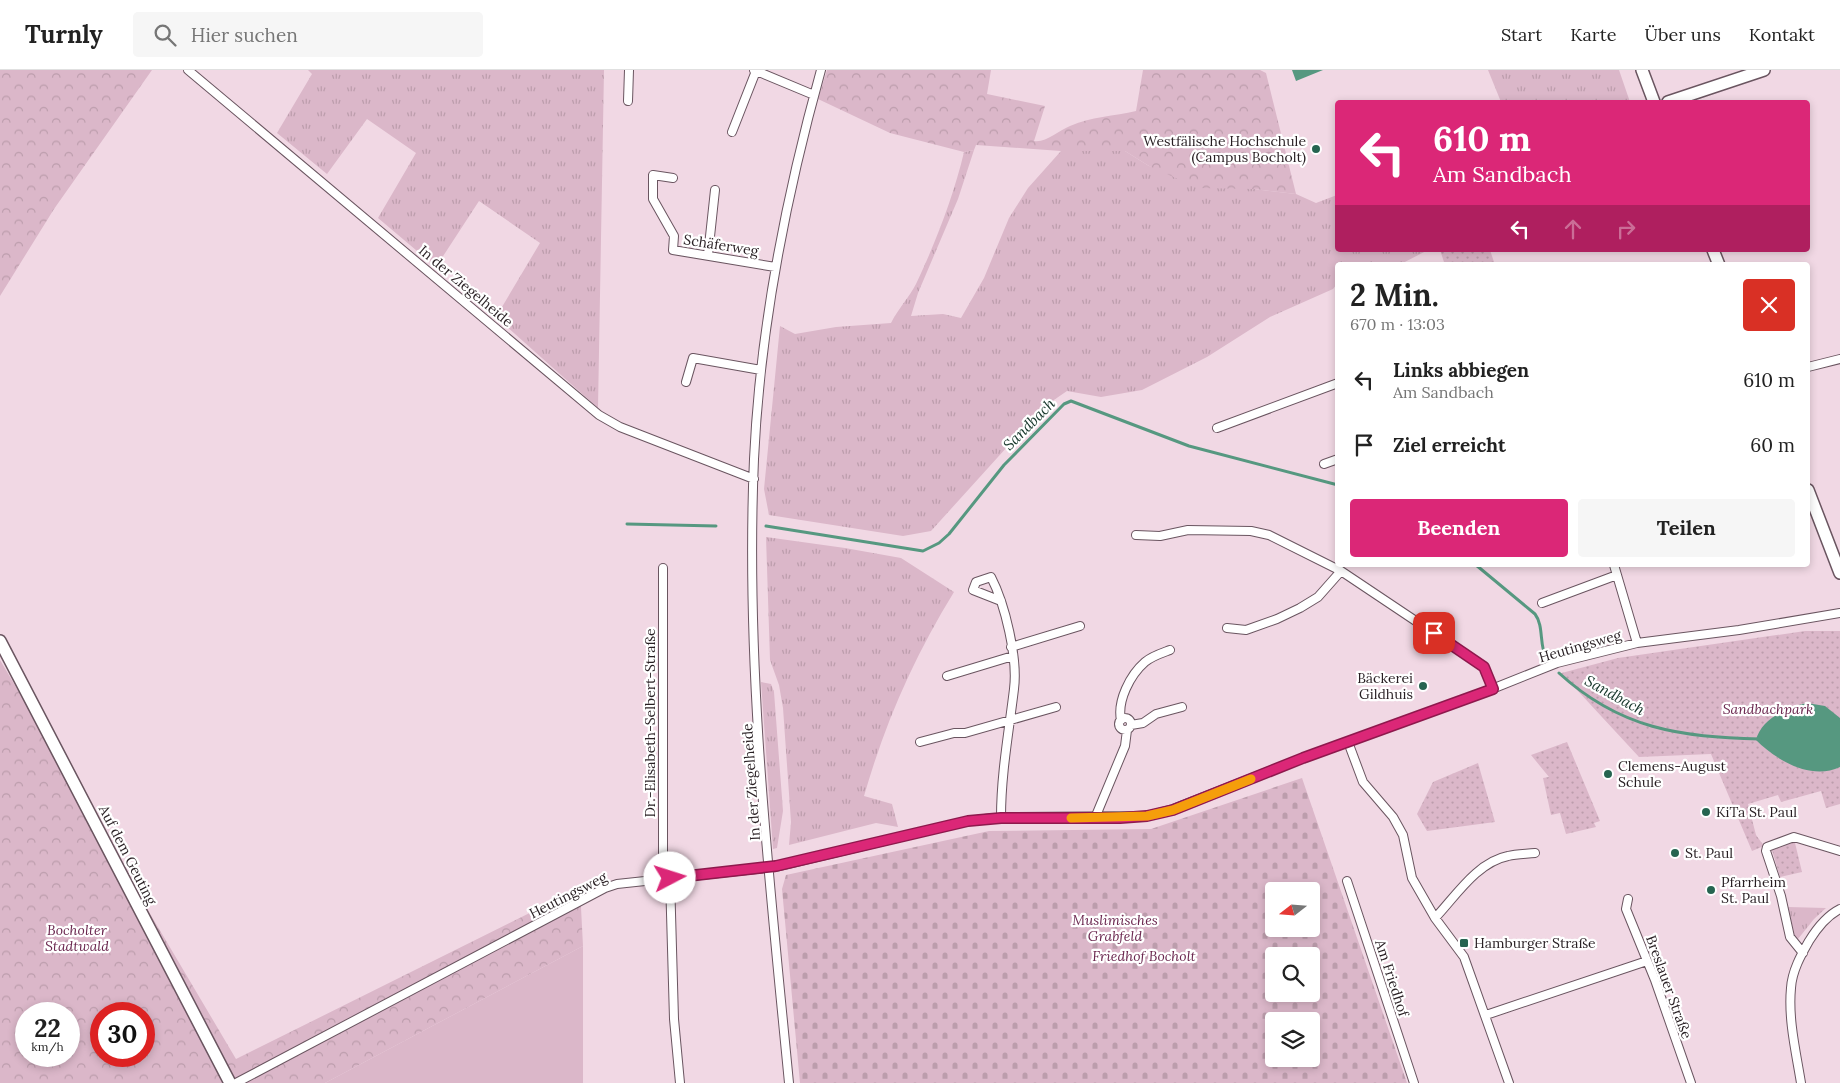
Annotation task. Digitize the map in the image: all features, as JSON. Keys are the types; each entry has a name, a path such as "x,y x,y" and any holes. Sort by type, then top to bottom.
{"street":[{"name":"In der Ziegelheide","path":"188,70 599,415 620,426 754,479"},
{"path":"628,101 629,70"},
{"path":"732,132 755,70 814,95"},
{"name":"Schäferweg","path":"754,459 761,370 775,267 821,70"},
{"path":"1642,70 1653,100"},
{"path":"1674,100 1764,70"},
{"name":"Schäferweg","path":"673,178 653,175 652,192 653,199 674,236 673,250 775,267"},
{"path":"708,255 714,190"},
{"path":"686,382 693,358 761,370"},
{"path":"1810,366 1840,359"},
{"path":"1217,428 1335,384"},
{"name":"In der Ziegelheide","path":"754,459 754,645 769,868 789,1083"},
{"path":"1324,464 1335,460"},
{"path":"1810,495 1840,573"},
{"path":"1136,535 1160,536 1188,530 1251,531 1269,535 1291,544 1341,571 1484,667 1493,689"},
{"path":"1614,567 1637,643"},
{"name":"Dr.-Elisabeth-Selbert-Straße","path":"663,568 667,878 674,1018 680,1083"},
{"path":"1228,628 1246,630 1277,619 1300,608 1318,597 1341,571"},
{"path":"1542,603 1616,575"},
{"path":"1001,601 1013,656 1014,688 1005,766 1001,784 1001,818"},
{"name":"Heutingsweg","path":"236,1083 604,888 617,884 769,868 958,823 1001,818 1147,816 1173,810 1348,742 1493,689 1556,663 1637,643 1739,630 1840,614"},
{"path":"1011,647 1080,626"},
{"name":"Auf dem Geuting","path":"0,641 230,1083"},
{"path":"1095,818 1125,746 1129,719 1121,720 1119,710 1121,703 1135,673 1145,662 1170,650"},
{"path":"947,676 1013,656"},
{"path":"920,742 1010,722 1056,707"},
{"path":"1129,727 1143,723 1156,714 1182,707"},
{"path":"1348,742 1363,782 1393,817 1403,835 1412,878 1435,918 1464,957 1509,1083"},
{"path":"1803,953 1790,937 1781,896 1766,851 1767,847 1794,837 1840,851"},
{"path":"1435,918 1465,885 1496,860 1507,856 1535,854"},
{"name":"Am Friedhof","path":"1347,881 1414,1083"},
{"name":"Breslauer Straße","path":"1628,900 1626,909 1647,961 1687,1082"},
{"path":"1801,1083 1794,1042 1791,987 1803,953 1815,930 1830,913 1840,909"},
{"path":"1486,1015 1647,961"}],"green space":[{"path":"0,70 152,70 54,209 0,296"},
{"path":"308,70 604,70 598,408 496,317 540,243 479,201 436,267 378,218 416,153 367,119 327,174 277,133 312,74"},
{"path":"827,70 991,70 987,94 1045,106 1034,141 1038,141 1078,123 1136,111 1143,70 1260,70 1266,73 1296,194 1254,189 1198,188 1149,166 1125,151 1061,151 976,145 974,150 964,152 890,133 818,99"},
{"path":"1488,70 1619,70 1629,100 1500,100"},
{"path":"974,150 958,199 918,293 911,316 943,314 961,318 984,278 1009,218 1028,188 1061,151 1125,151 1149,166 1254,189 1296,194 1316,203 1335,196 1335,252 1424,252 1405,262 1335,262 1335,286 1333,289 1270,317 1207,357 1142,390 1101,397 1067,391 1032,415 1017,436 931,531 903,536 769,515 764,489 780,326 795,334 836,327 891,323 913,289 930,253 949,202 964,152"},
{"path":"1441,252 1491,252 1494,262 1444,262"},
{"path":"766,537 901,558 954,592 913,666 881,742 864,796 892,804 898,827 876,823 789,845 791,822 783,708 779,685 770,660"},
{"name":"Sandbachpark","path":"1805,631 1840,631 1840,804 1826,808 1821,791 1781,802 1778,795 1748,804 1756,835 1764,846 1752,851 1711,754 1639,757 1577,690 1558,674 1618,658"},
{"name":"Bocholter Stadtwald","path":"0,660 236,1059 580,888 583,946 325,1083 0,1083"},
{"path":"761,682 771,684 774,692 783,811 777,848 773,849"},
{"path":"1567,742 1600,821 1594,823 1596,827 1566,834 1560,813 1551,815 1543,778 1549,777 1531,755"},
{"path":"1478,763 1495,822 1427,831 1417,814 1433,782"},
{"name":"Friedhof Bocholt","path":"1302,778 1407,1083 800,1083 782,889 786,875 989,831 1151,829"},
{"path":"1789,843 1795,843 1802,872 1780,877 1772,850"},
{"path":"1788,907 1826,908 1814,919 1798,939 1795,938"},
{"path":"583,946 583,1083 325,1083"}],"shaded area":[{"path":"1292,70 1323,70 1296,81"},
{"path":"1807,703 1825,706 1840,718 1840,767 1829,771 1817,772 1806,770 1773,755 1756,740 1763,726 1769,720 1783,711"}],"waterway":[{"name":"Sandbach","path":"766,526 923,551 939,543 949,534 1004,465 1064,404 1071,401 1189,446 1335,484"},
{"name":"Sandbach","path":"627,524 716,526"},
{"name":"Sandbach","path":"1478,567 1535,614 1540,624 1546,658"},
{"name":"Sandbach","path":"1559,673 1582,692 1605,707 1628,718 1652,726 1703,736 1760,739"}],"slow traffic":[{"path":"1071,818 1147,816 1173,810 1251,779"}],"place":[{"name":"Westfälische Hochschule (Campus Bocholt)","path":"1316,149"},
{"name":"Bäckerei Gildhuis","path":"1423,686"},
{"name":"Clemens-August Schule","path":"1608,774"},
{"name":"KiTa St. Paul","path":"1706,812"},
{"name":"St. Paul","path":"1675,853"},
{"name":"Pfarrheim St. Paul","path":"1711,890"},
{"name":"Hamburger Straße","path":"1464,943"}],"route":[{"path":"670,878 776,866 968,821 1001,818 1120,818 1147,816 1173,810 1303,758 1493,689 1484,667 1434,633"}],"park label":[{"name":"Muslimisches Grabfeld","path":"1115,928"}]}
